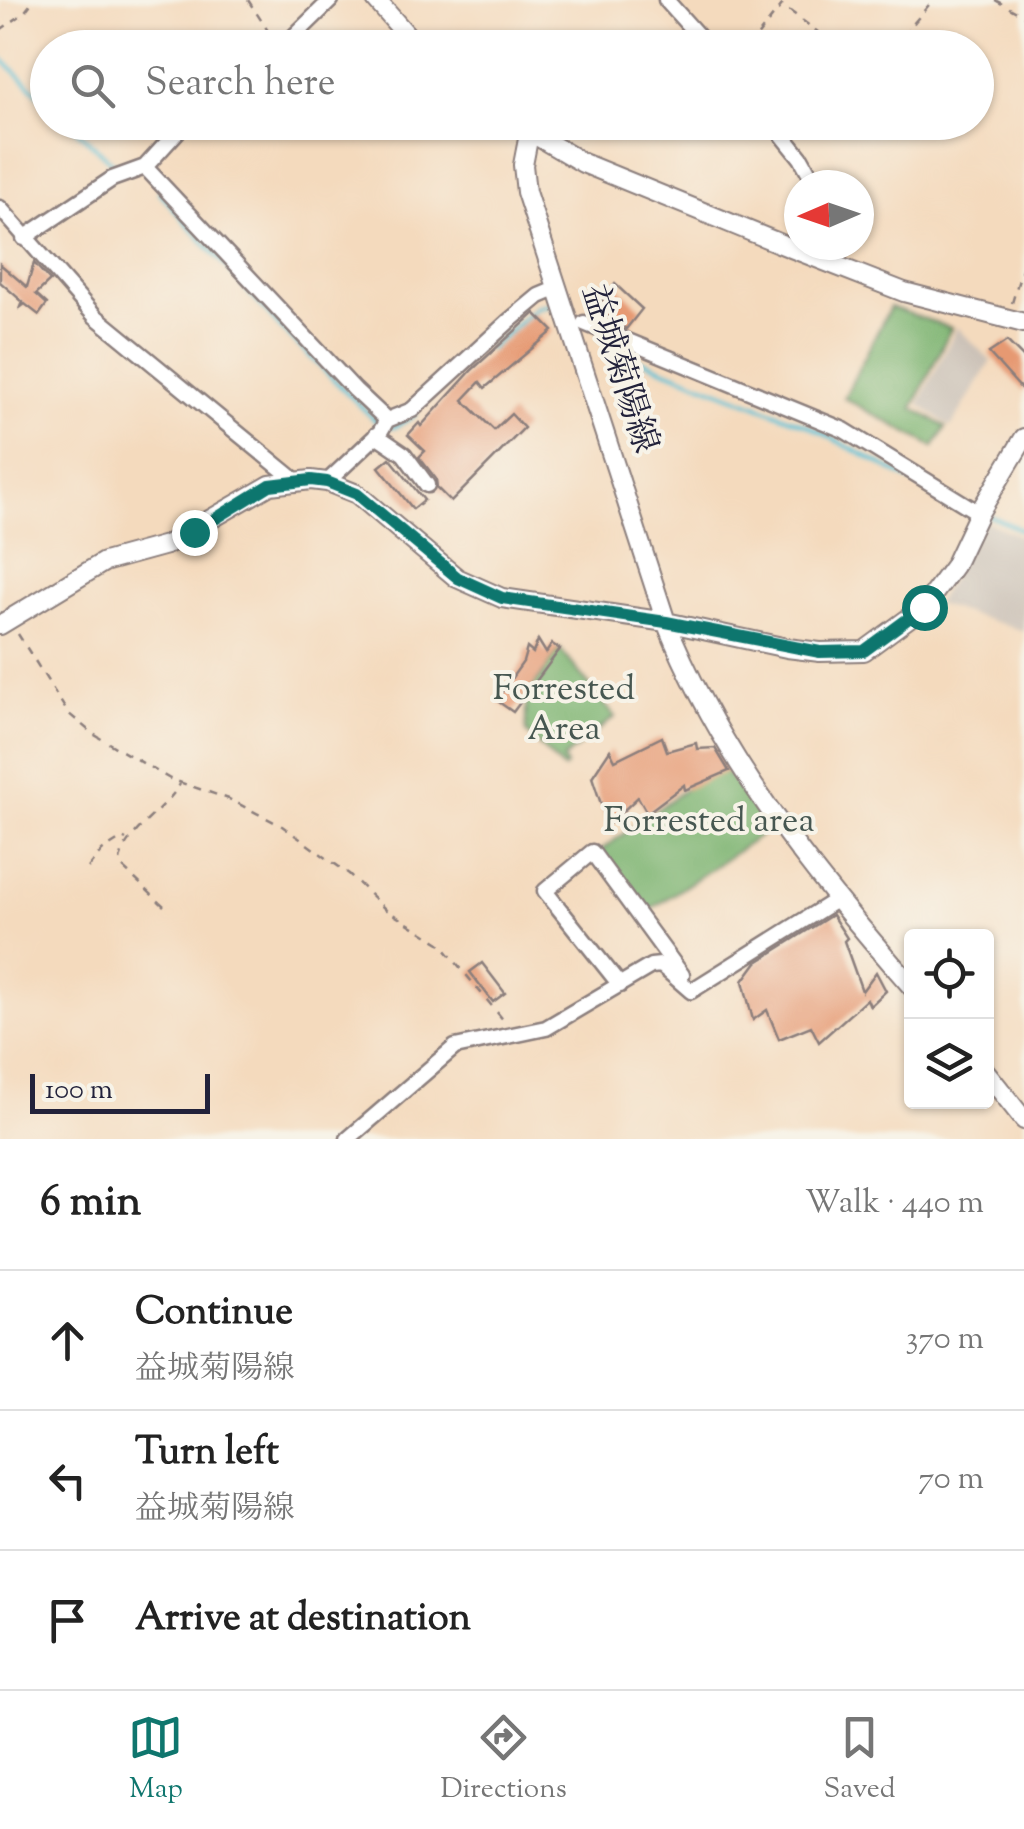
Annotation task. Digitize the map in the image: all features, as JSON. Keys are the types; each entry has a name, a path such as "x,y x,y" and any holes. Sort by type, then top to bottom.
{"main road":[{"path":"376,0 402,30"},
{"name":"益城菊陽線","path":"522,140 526,192 666,622 687,674 752,784 836,900 904,977"},
{"name":"益城菊陽線","path":"542,140 583,164 784,238"},
{"name":"益城菊陽線","path":"834,260 904,292 1016,321"},
{"path":"5,622 104,562 166,546 270,485 295,480 327,482 357,494 458,578 502,598 666,622 787,648 864,651 924,607 954,566 1024,438"},
{"path":"994,1082 1024,1120"}],"street":[{"path":"299,30 331,0"},
{"path":"666,0 693,30"},
{"path":"24,238 112,180 145,166 169,140"},
{"path":"786,140 808,170"},
{"path":"145,166 387,420"},
{"path":"0,208 94,316 295,480"},
{"path":"327,482 376,436 387,420 412,410 509,321 539,296 558,288"},
{"path":"584,323 844,430 980,514"},
{"path":"376,436 404,454 427,485"},
{"path":"620,985 545,891 592,852 679,972 702,984"},
{"path":"348,1139 455,1047 546,1028 651,966 661,965 690,991 836,900"}],"path":[{"path":"0,30 23,14 34,0"},
{"path":"248,0 268,30"},
{"path":"762,30 786,0"},
{"path":"908,30 934,0"},
{"path":"996,0 1024,16"},
{"path":"782,5 816,30"},
{"path":"1016,321 1024,262"},
{"path":"5,622 68,713 137,763 228,799 282,826 349,874 386,910 440,944 490,1000 515,1036"},
{"path":"164,906 120,865 120,853 127,840 171,801 180,783"},
{"path":"88,868 102,852 122,838 127,840"}],"shaded area":[{"path":"957,327 991,361 951,427 919,404"},
{"path":"985,521 1024,538 1024,631 936,604"}],"green space":[{"path":"890,307 951,328 913,408 946,427 934,447 844,398"},
{"name":"Forrested Area","path":"560,649 615,717 563,759 563,769 526,732 526,698"},
{"name":"Forrested area","path":"720,764 770,829 644,914 597,853"}],"building":[{"path":"34,263 50,281 36,294 47,304 39,315 25,304 21,307 23,302 0,282 0,264 27,287"},
{"path":"615,284 642,309 626,329 596,308"},
{"path":"535,313 553,331 485,388 480,382 463,400 494,430 511,414 524,428 451,502 437,488 436,479 419,457 425,451 408,435"},
{"path":"1007,341 1024,358 1024,392 989,353"},
{"path":"390,458 424,500 413,509 379,467"},
{"path":"538,640 546,653 552,644 560,649 513,712 496,700 523,662 527,648 533,653"},
{"path":"662,737 667,751 696,743 697,749 715,748 729,771 685,790 684,785 647,813 638,797 608,825 592,777 610,750 615,760"},
{"path":"832,915 847,938 844,941 862,991 876,972 886,991 870,1006 867,999 819,1042 811,1026 779,1039 767,1010 753,1020 743,981 757,962"},
{"path":"482,963 505,993 493,1002 470,972"}],"waterway":[{"path":"0,57 30,86"},
{"path":"88,140 119,169"},
{"path":"159,192 281,328 379,424"},
{"path":"489,349 537,307 551,304"},
{"path":"599,336 615,350 809,426 929,490"},
{"path":"388,427 415,415"},
{"path":"990,516 1024,531"}],"route":[{"path":"194,532 270,485 311,480 357,494 458,578 502,598 666,622 820,652 864,651 924,607"}]}
